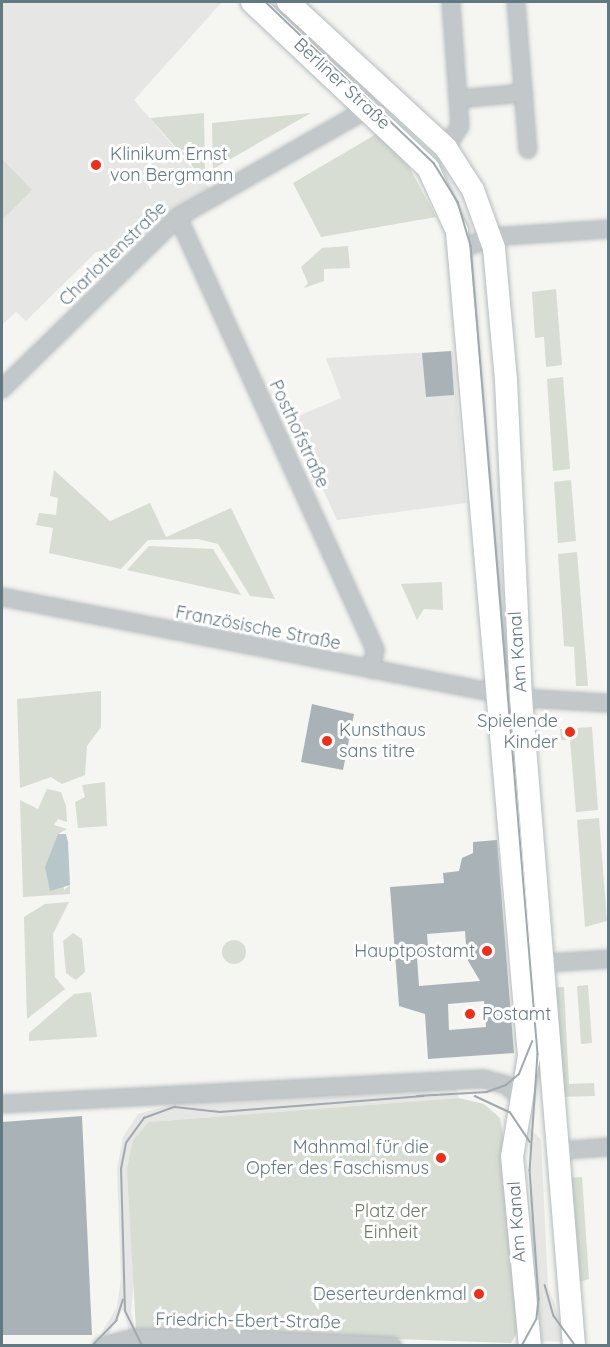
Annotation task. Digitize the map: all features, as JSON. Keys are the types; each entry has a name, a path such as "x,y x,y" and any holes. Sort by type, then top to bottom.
{"street":[{"name":"Berliner Straße","path":"252,2 369,108 428,168"},
{"name":"Berliner Straße","path":"288,2 387,90 446,148"},
{"path":"428,168 446,148 460,126 451,2"},
{"path":"516,2 528,150"},
{"name":"Charlottenstraße","path":"2,388 178,217 369,108 387,90"},
{"path":"458,99 524,93"},
{"name":"Am Kanal","path":"446,148 473,190 492,237 506,380 509,696 529,1056 512,1155 530,1346"},
{"name":"Am Kanal","path":"428,168 448,204 459,250 509,696 546,963 556,1159 574,1346"},
{"name":"Posthofstraße","path":"178,217 375,650 371,670"},
{"path":"459,250 492,237 609,229"},
{"name":"Französische Straße","path":"2,597 509,696 609,702"},
{"path":"523,964 609,959"},
{"path":"2,1104 484,1080 506,1085 522,1099"},
{"name":"Am Kanal","path":"522,1099 539,1122 556,1159"},
{"path":"556,1159 609,1147"},
{"name":"Friedrich-Ebert-Straße","path":"102,1346 135,1338 194,1338 393,1346"}],"shaded area":[{"name":"Klinikum Ernst von Bergmann","path":"2,2 222,2 134,100 212,191 165,218 130,250 96,252 26,321 16,312 2,325"},
{"path":"453,351 466,503 337,520 291,419 341,398 326,358"},
{"path":"58,834 66,834 68,842 70,885 50,891 45,867"},
{"path":"456,1088 459,1098 149,1122 131,1313 136,1330 129,1331 123,1309 108,1335 99,1337 117,1307 121,1278 117,1169 123,1137 138,1114 180,1102"},
{"path":"529,1127 541,1140 548,1287 569,1342 542,1341 533,1321"}],"green space":[{"path":"204,113 205,172 200,175 150,118"},
{"path":"311,113 213,169 212,123"},
{"path":"378,133 409,167 436,217 321,237 293,183"},
{"path":"2,159 32,190 2,220"},
{"path":"348,246 350,268 324,269 324,281 304,288 308,283 301,267 322,248"},
{"path":"556,289 562,365 546,367 544,337 535,338 532,292"},
{"path":"563,377 570,469 553,471 547,379"},
{"path":"54,470 110,521 150,503 166,537 231,508 275,599 250,596 218,544 198,539 148,540 121,569 49,553 53,528 36,525 39,513 56,515 58,498 50,496"},
{"path":"571,480 576,541 558,543 554,482"},
{"path":"149,546 213,549 241,595 127,570"},
{"path":"577,552 588,686 576,686 574,647 564,646 558,554"},
{"path":"442,582 443,610 424,609 417,620 401,584"},
{"path":"101,691 101,727 87,746 85,775 62,784 51,777 20,788 17,699"},
{"path":"592,727 598,810 576,812 570,740 561,740 560,729"},
{"path":"105,782 107,826 78,828 75,802 85,797 82,785"},
{"path":"47,789 61,792 66,806 67,822 58,819 54,825 67,829 58,834 64,890 70,885 70,894 23,897 20,800 38,809"},
{"path":"599,818 607,921 585,927 577,820"},
{"path":"69,902 53,934 55,977 65,989 27,1019 24,917 45,904"},
{"path":"73,933 82,939 85,972 76,980 66,973 63,941"},
{"path":"234,940 239,941 245,947 245,957 239,963 234,964 229,963 223,957 222,952 223,947 229,941"},
{"path":"588,985 592,1043 581,1044 577,986"},
{"path":"553,987 564,987 569,1084 594,1083 595,1096 559,1097"},
{"path":"91,992 97,1037 29,1041 29,1033 74,994"},
{"name":"Platz der Einheit","path":"459,1098 484,1104 500,1118 504,1140 518,1331 511,1343 136,1330 127,1169 133,1140 149,1122"},
{"path":"582,1177 589,1279 573,1284 565,1178"}],"building":[{"path":"451,351 454,395 426,397 422,353"},
{"name":"Kunsthaus sans titre","path":"312,704 354,714 343,770 301,762"},
{"name":"Hauptpostamt","path":"497,840 514,1053 428,1059 425,1014 399,1006 390,887 444,883 443,873 459,871 462,858 473,853 473,842","holes":["465,931 467,959 480,981 419,986 417,957 429,956 427,934","484,1001 486,1027 449,1030 448,1004"]},
{"path":"82,1116 92,1335 2,1335 2,1122"}],"tram line":[{"path":"266,2 434,163 458,202 471,246 538,1054 530,1170 539,1299 537,1319 522,1346"},
{"path":"417,1096 487,1092 506,1085 519,1074 532,1041"},
{"path":"142,1346 125,1311 121,1169 126,1143 144,1118 175,1107 220,1112 423,1096"},
{"path":"475,1096 510,1112 530,1142"},
{"path":"545,1285 554,1316 576,1346"},
{"path":"92,1346 116,1321 123,1300"}],"place":[{"name":"Klinikum Ernst von Bergmann","path":"96,165"},
{"name":"Spielende Kinder","path":"570,732"},
{"name":"Kunsthaus sans titre","path":"327,741"},
{"name":"Hauptpostamt","path":"487,951"},
{"name":"Postamt","path":"470,1014"},
{"name":"Mahnmal für die Opfer des Faschismus","path":"441,1158"},
{"name":"Deserteurdenkmal","path":"479,1294"}]}
